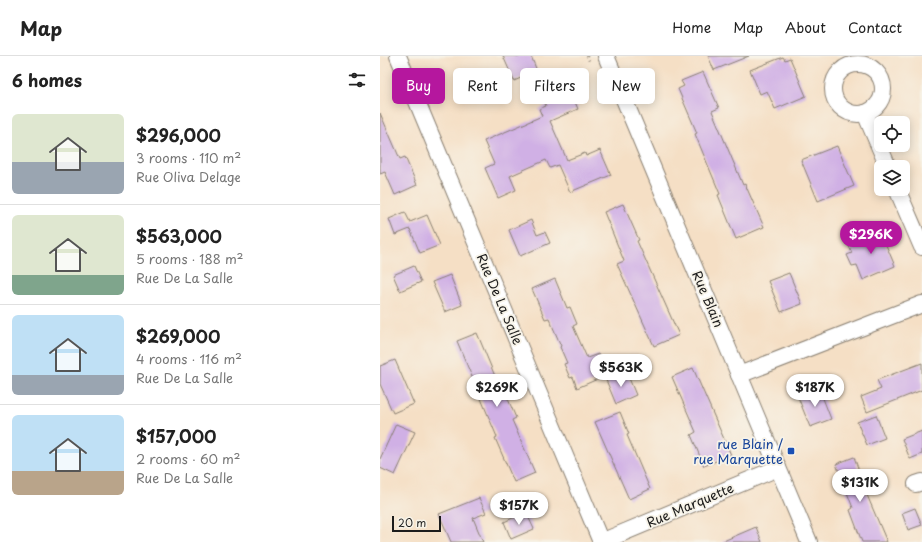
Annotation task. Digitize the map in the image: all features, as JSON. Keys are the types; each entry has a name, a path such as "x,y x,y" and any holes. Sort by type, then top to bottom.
{"street":[{"name":"Rue De La Salle","path":"398,56 601,542"},
{"name":"Rue Blain","path":"606,56 809,542"},
{"path":"865,113 885,160"},
{"path":"901,196 922,247"},
{"path":"739,374 922,304"},
{"name":"Rue Marquette","path":"601,542 778,468"}],"building":[{"path":"503,56 531,56 536,68 520,68 520,78 514,81 512,76 512,68 508,68"},
{"path":"708,56 749,56 714,70"},
{"path":"783,57 785,60 790,58 806,96 775,109 767,91 760,94 750,70"},
{"path":"703,72 719,108 712,111 743,185 745,184 764,227 736,239 718,195 720,194 695,134 697,133 678,89 684,86 681,81"},
{"path":"545,104 576,104 578,109 550,121 567,160 585,153 586,156 600,150 611,175 570,192 558,165 550,168 546,160 510,176 516,190 498,198 485,168 494,164 484,141 542,116 539,109 546,106"},
{"path":"380,113 400,159 405,157 417,185 395,195 385,172 380,174"},
{"path":"837,146 854,186 818,201 801,160"},
{"path":"623,204 639,240 637,241 679,335 654,346 617,264 624,261 604,212"},
{"path":"405,212 410,222 427,215 440,245 420,253 410,229 395,235 389,219"},
{"path":"531,220 537,235 545,232 550,243 520,256 509,230"},
{"path":"880,231 895,266 863,280 857,265 852,266 847,255 852,253 848,244"},
{"path":"414,266 421,282 400,291 393,275"},
{"path":"789,273 802,304 781,312 768,281"},
{"path":"450,275 462,305 445,312 432,282"},
{"path":"555,279 567,308 570,307 577,324 573,326 587,358 598,354 607,375 577,388 573,377 570,378 564,364 567,363 549,318 545,319 532,289"},
{"path":"477,333 497,381 500,380 516,418 512,420 535,473 514,482 457,341"},
{"path":"395,360 414,404 393,413 380,384 380,366"},
{"path":"922,363 922,390 867,412 861,397 881,389 877,380"},
{"path":"693,368 731,455 704,466 691,435 696,432 672,377"},
{"path":"626,371 636,395 616,404 606,380"},
{"path":"819,388 831,419 810,427 798,397"},
{"path":"620,412 629,434 627,435 650,489 629,499 595,422"},
{"path":"876,415 885,438 867,445 857,422"},
{"path":"396,424 415,432 395,475 380,468 380,459"},
{"path":"922,431 922,454 910,459 902,439"},
{"path":"854,457 865,487 864,488 887,542 862,542 850,510 853,508 836,464"},
{"path":"479,498 486,513 473,518 483,542 451,542 439,514"},
{"path":"915,508 922,525 908,530 902,513"},
{"path":"526,512 534,529 511,539 504,522"},
{"path":"756,527 762,542 721,542"}],"place":[{"name":"rue Blain / rue Marquette","path":"791,451"}]}
